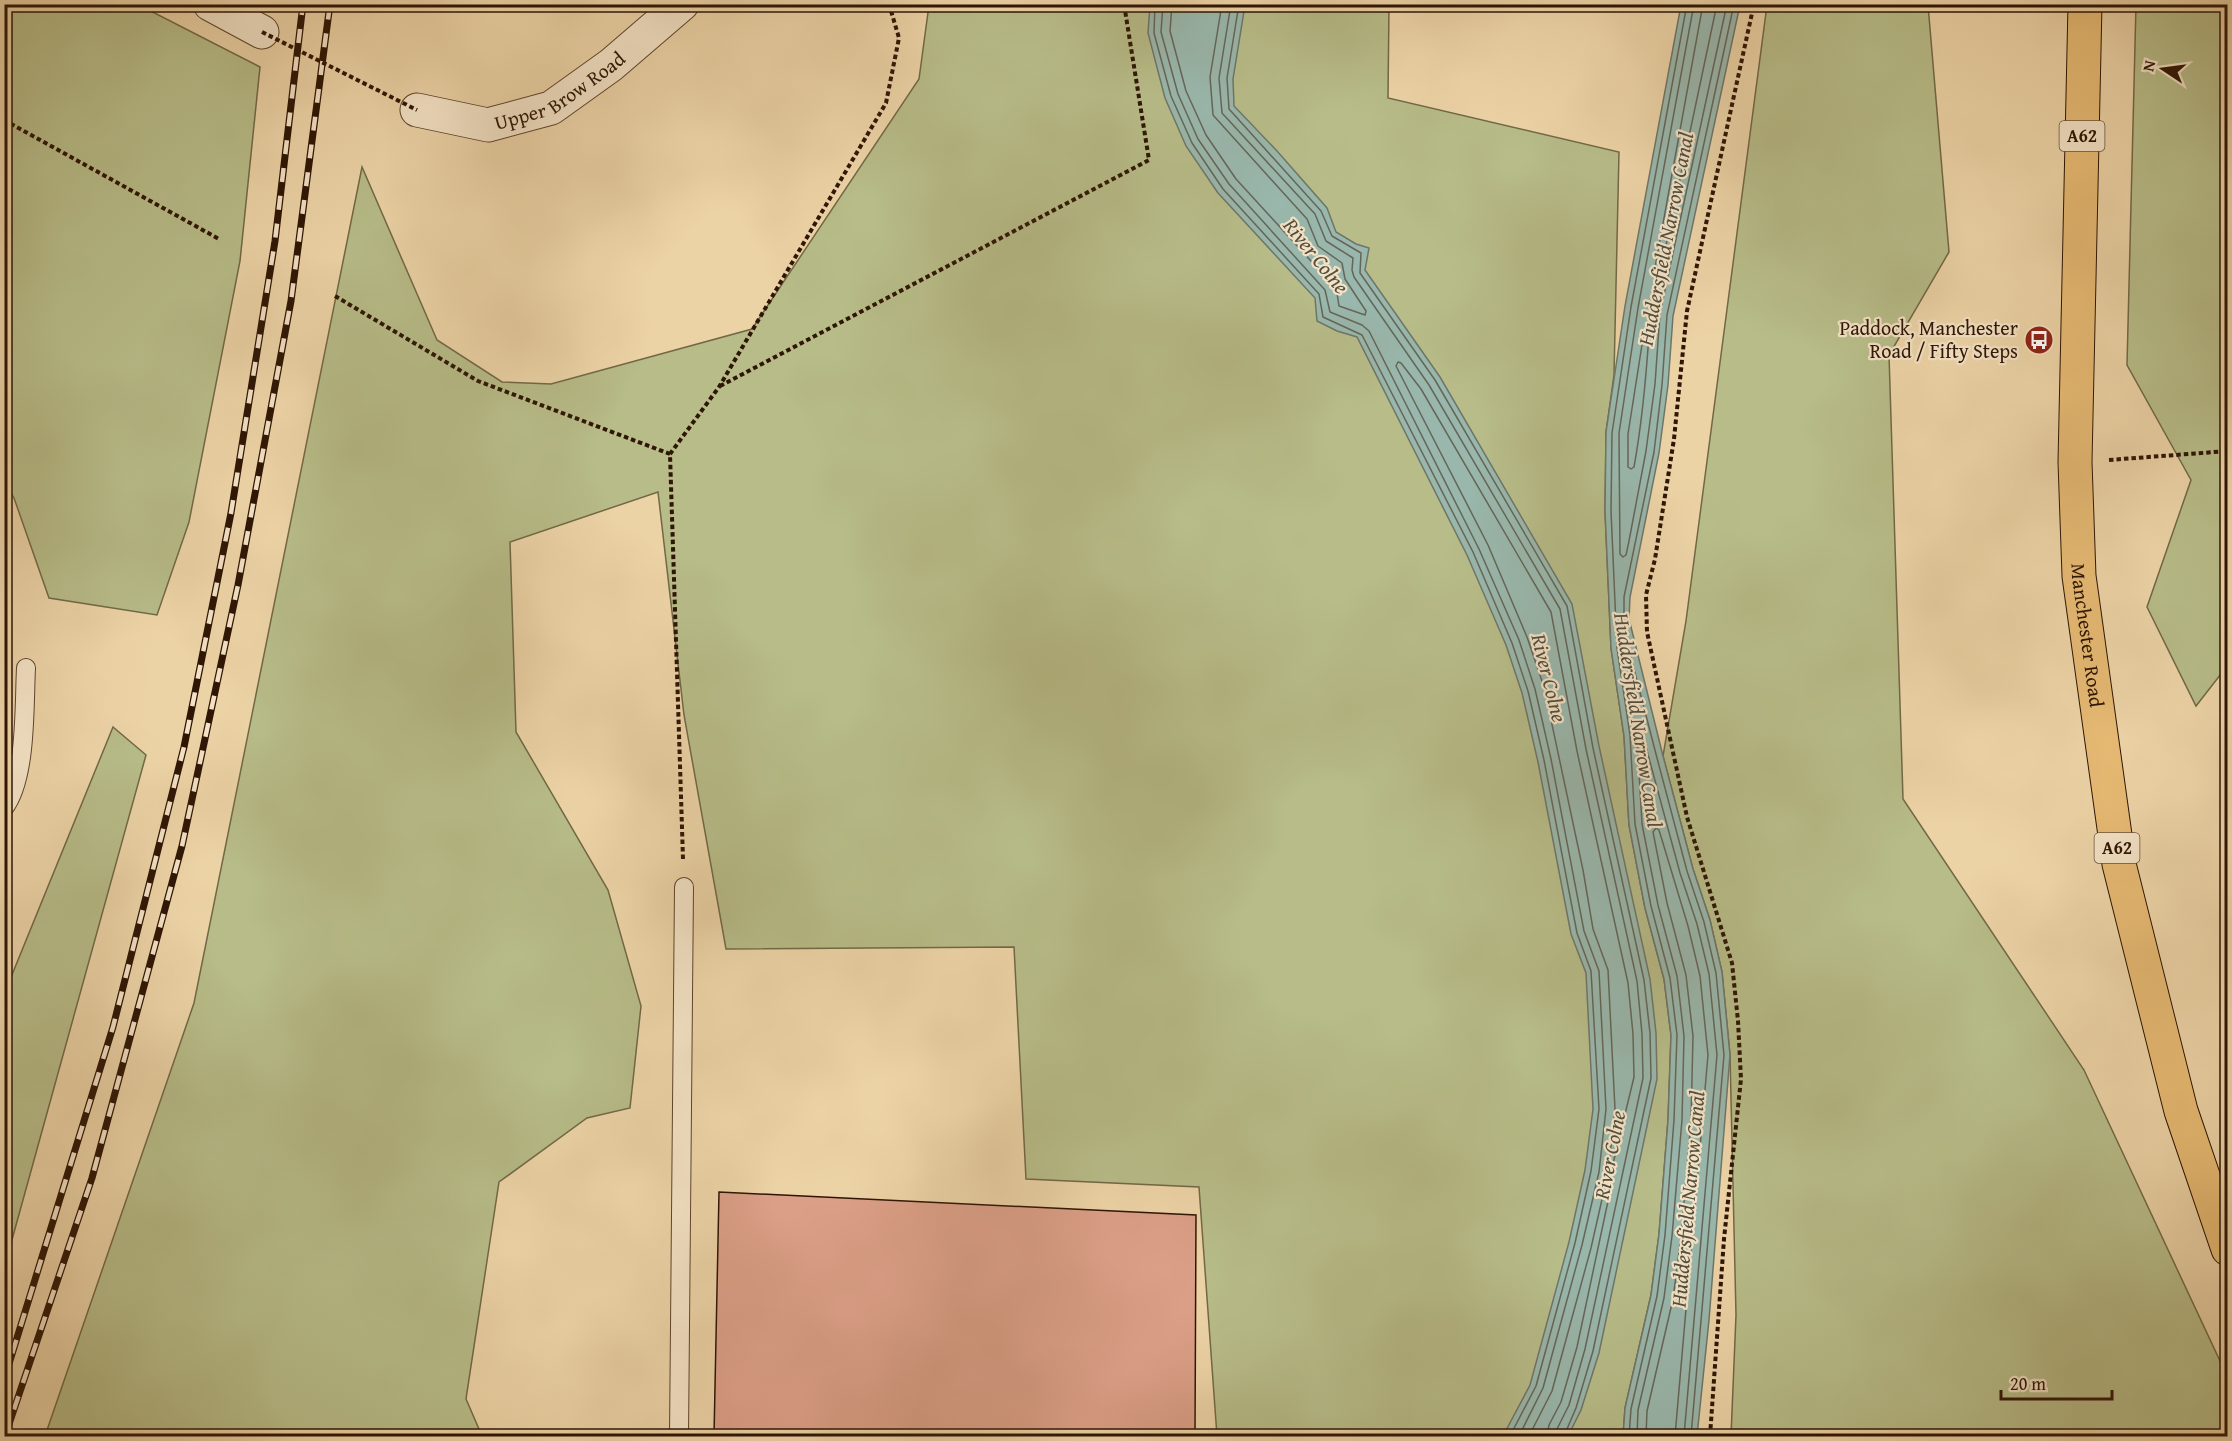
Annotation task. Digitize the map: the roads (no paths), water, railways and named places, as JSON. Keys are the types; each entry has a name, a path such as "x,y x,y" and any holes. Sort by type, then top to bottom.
{"main road":[{"name":"Manchester Road","path":"2085,4 2075,462 2079,576 2119,864 2181,1111 2228,1249"}],"street":[{"path":"210,4 262,32"},
{"name":"Upper Brow Road","path":"417,110 488,125 551,108 611,65 682,4"}],"lane":[{"path":"4,808 13,791 20,766 26,668"},
{"path":"679,1437 684,887"}],"water":[{"name":"River Colne","path":"1150,5 1245,5 1233,79 1234,106 1327,208 1336,232 1356,244 1369,248 1365,270 1440,377 1572,604 1599,746 1650,979 1656,1033 1657,1079 1599,1353 1581,1410 1568,1436 1503,1436 1530,1385 1569,1242 1585,1170 1593,1109 1586,973 1571,934 1538,762 1522,693 1506,645 1467,555 1357,337 1337,331 1317,321 1315,298 1218,193 1186,146 1165,98 1148,33"},
{"name":"Huddersfield Narrow Canal","path":"1681,5 1740,5 1673,316 1668,385 1659,453 1630,597 1629,619 1693,869 1710,920 1722,972 1730,1055 1709,1320 1697,1436 1623,1436 1625,1408 1651,1295 1659,1234 1668,1120 1671,1035 1664,979 1645,908 1629,825 1624,736 1611,648 1605,511 1606,432 1625,306"}],"railway":[{"path":"4,1380 113,1027 184,747 231,513 275,241 303,4"},
{"path":"5,1436 92,1178 182,846 238,585 291,301 330,4"}],"place":[{"name":"Paddock, Manchester Road / Fifty Steps","path":"2039,340"}]}
